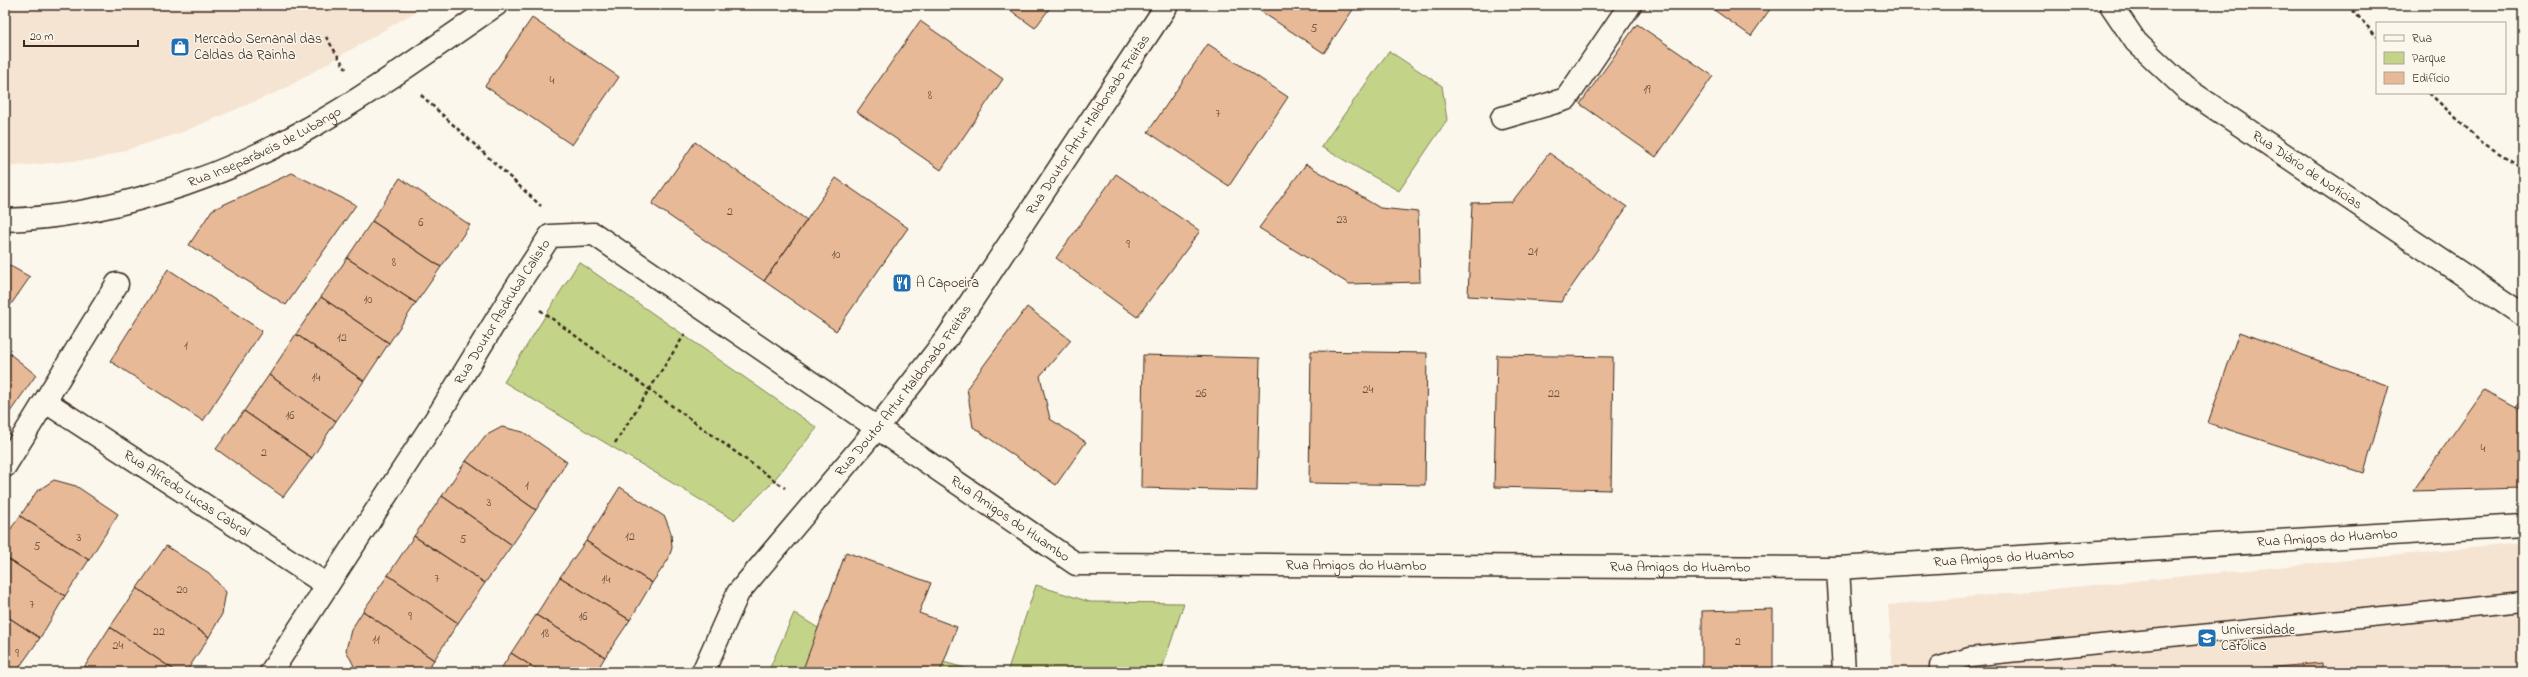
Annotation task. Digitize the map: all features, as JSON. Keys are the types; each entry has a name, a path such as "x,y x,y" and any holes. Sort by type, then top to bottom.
{"street":[{"name":"Rua Inseparáveis de Lubango","path":"5,220 80,212 132,201 186,183 254,156 304,131 398,73 496,5"},
{"name":"Rua Doutor Artur Maldonado Freitas","path":"703,672 738,593 878,427 947,338 1167,5"},
{"path":"1502,118 1566,99 1630,5"},
{"name":"Rua Diário de Notícias","path":"2111,5 2136,42 2185,88 2286,158 2523,315"},
{"name":"Rua Doutor Asdrubal Calisto","path":"271,672 441,411 514,291 550,236 594,234 878,427"},
{"path":"5,466 46,402 117,284"},
{"name":"Rua Alfredo Lucas Cabral","path":"46,402 327,585"},
{"name":"Rua Amigos do Huambo","path":"878,427 1076,564 1838,568 2523,526"},
{"path":"1838,568 1844,672"}],"lane":[{"path":"1939,672 1939,666 1969,657 2523,602"}],"path":[{"path":"2348,5 2376,35"},
{"path":"326,37 362,95"},
{"path":"398,73 573,235"},
{"path":"2429,94 2483,143 2523,168"},
{"path":"514,291 650,392 811,506"},
{"path":"616,443 650,392 702,306"}],"shaded area":[{"name":"Mercado Semanal das Caldas da Rainha","path":"5,5 427,5 284,89 183,132 97,159 5,167"},
{"name":"Universidade Católica","path":"2523,543 2523,672 1893,672 1888,605"}],"green space":[{"path":"1389,51 1442,86 1447,120 1399,191 1321,147"},
{"path":"579,262 817,428 769,486 734,520 504,382"},
{"path":"1036,585 1090,602 1184,603 1161,672 1007,672"},
{"path":"794,613 818,628 980,672 768,672"}],"building":[{"path":"1003,5 1052,5 1035,28"},
{"path":"1251,5 1356,5 1324,53"},
{"path":"1707,5 1773,5 1751,36"},
{"path":"532,18 619,77 572,145 485,86"},
{"path":"920,21 1003,79 941,170 857,112"},
{"path":"1637,24 1713,76 1656,157 1580,104"},
{"path":"1208,44 1288,97 1229,186 1148,132"},
{"path":"695,142 807,220 764,281 652,204"},
{"path":"1549,153 1627,207 1561,302 1468,296 1472,203 1512,202"},
{"path":"1306,164 1380,208 1418,212 1420,282 1349,284 1259,228"},
{"path":"292,173 356,205 286,305 189,245 212,210"},
{"path":"1116,174 1200,231 1137,317 1056,258"},
{"path":"400,178 470,225 441,267 372,221"},
{"path":"836,178 908,228 836,331 764,281"},
{"path":"372,221 441,267 416,303 347,258"},
{"path":"347,258 416,303 389,343 321,297"},
{"path":"5,263 30,277 5,313"},
{"path":"168,269 262,331 203,421 110,361"},
{"path":"321,297 389,343 364,381 296,334"},
{"path":"1027,307 1071,340 1040,376 1050,419 1086,442 1056,485 973,427 967,388"},
{"path":"2239,332 2389,386 2364,473 2208,423"},
{"path":"296,334 364,381 336,421 269,375"},
{"path":"5,350 36,375 5,419"},
{"path":"1311,351 1427,353 1425,485 1309,483"},
{"path":"1143,355 1260,358 1257,491 1141,488"},
{"path":"1497,355 1613,357 1611,490 1494,487"},
{"path":"269,375 336,421 312,458 244,411"},
{"path":"2484,390 2523,411 2523,488 2413,491"},
{"path":"2523,398 2523,411 2515,406"},
{"path":"244,411 312,458 283,497 216,449"},
{"path":"502,427 523,432 567,462 536,510 466,461 485,436"},
{"path":"466,461 536,510 512,545 442,496"},
{"path":"54,480 76,486 118,514 89,560 20,516 37,491"},
{"path":"620,487 665,517 671,533 672,548 668,560 652,583 586,541"},
{"path":"442,496 512,545 485,583 414,536"},
{"path":"20,516 89,560 65,596 5,557 5,537"},
{"path":"414,536 485,583 458,623 388,575"},
{"path":"586,541 652,583 630,620 560,577"},
{"path":"166,546 209,573 226,592 222,614 209,637 137,588"},
{"path":"846,552 931,583 919,613 957,627 940,672 802,672"},
{"path":"5,557 65,596 40,638 5,615"},
{"path":"388,575 458,623 434,660 363,611"},
{"path":"560,577 630,620 605,657 536,615"},
{"path":"137,588 209,637 186,672 177,672 110,627"},
{"path":"1773,609 1773,672 1702,672 1702,611"},
{"path":"363,611 434,660 425,672 360,672 355,668 346,650 351,630"},
{"path":"5,615 40,638 16,672 5,669"},
{"path":"536,615 605,657 596,672 541,672 511,653"},
{"path":"110,627 177,672 95,672 85,666"},
{"path":"511,653 541,672 499,672"},
{"path":"2322,663 2322,672 2219,672"},
{"path":"85,666 95,672 81,672"}],"place":[{"name":"Mercado Semanal das Caldas da Rainha","path":"180,47"},
{"name":"A Capoeira","path":"902,283"},
{"name":"Universidade Católica","path":"2207,638"}]}
